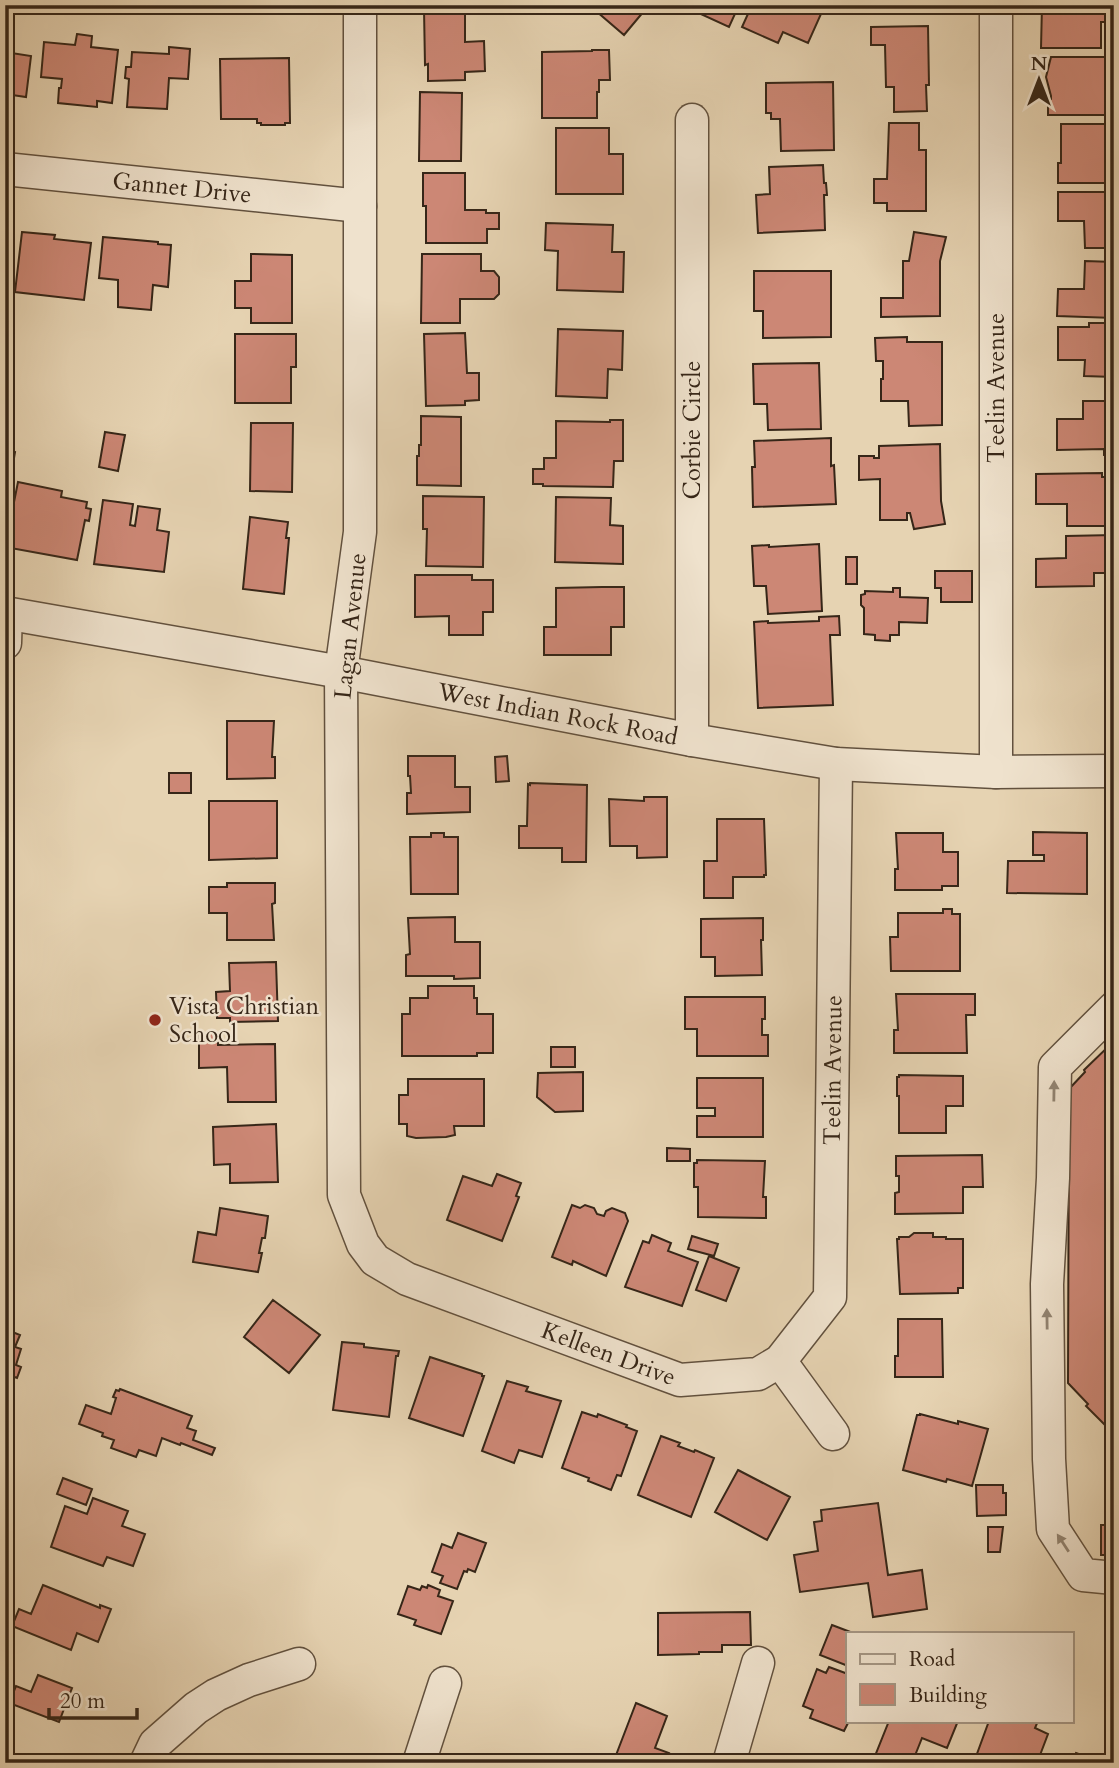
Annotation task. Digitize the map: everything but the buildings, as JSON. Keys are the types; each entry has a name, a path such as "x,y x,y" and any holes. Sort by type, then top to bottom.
{"street":[{"name":"Lagan Avenue","path":"360,5 360,532 341,672 344,1195 363,1244"},
{"name":"Teelin Avenue","path":"996,5 996,772"},
{"name":"Corbie Circle","path":"692,120 692,740"},
{"name":"Gannet Drive","path":"5,169 360,206"},
{"name":"West Indian Rock Road","path":"6,623 341,672 692,740 836,764 996,772 1114,771"},
{"name":"Teelin Avenue","path":"780,1361 830,1297 836,764"},
{"path":"1114,1007 1055,1066 1054,1178 1047,1284 1049,1459 1054,1529 1083,1575 1114,1578"},
{"name":"Kelleen Drive","path":"363,1244 375,1260 407,1279 680,1380 758,1374 780,1361"},
{"path":"780,1361 834,1434"},
{"path":"735,1761 758,1663"},
{"path":"146,1763 155,1744 206,1701 249,1680 299,1664"},
{"path":"419,1763 445,1683"}],"place":[{"name":"Vista Christian School","path":"155,1020"}]}
